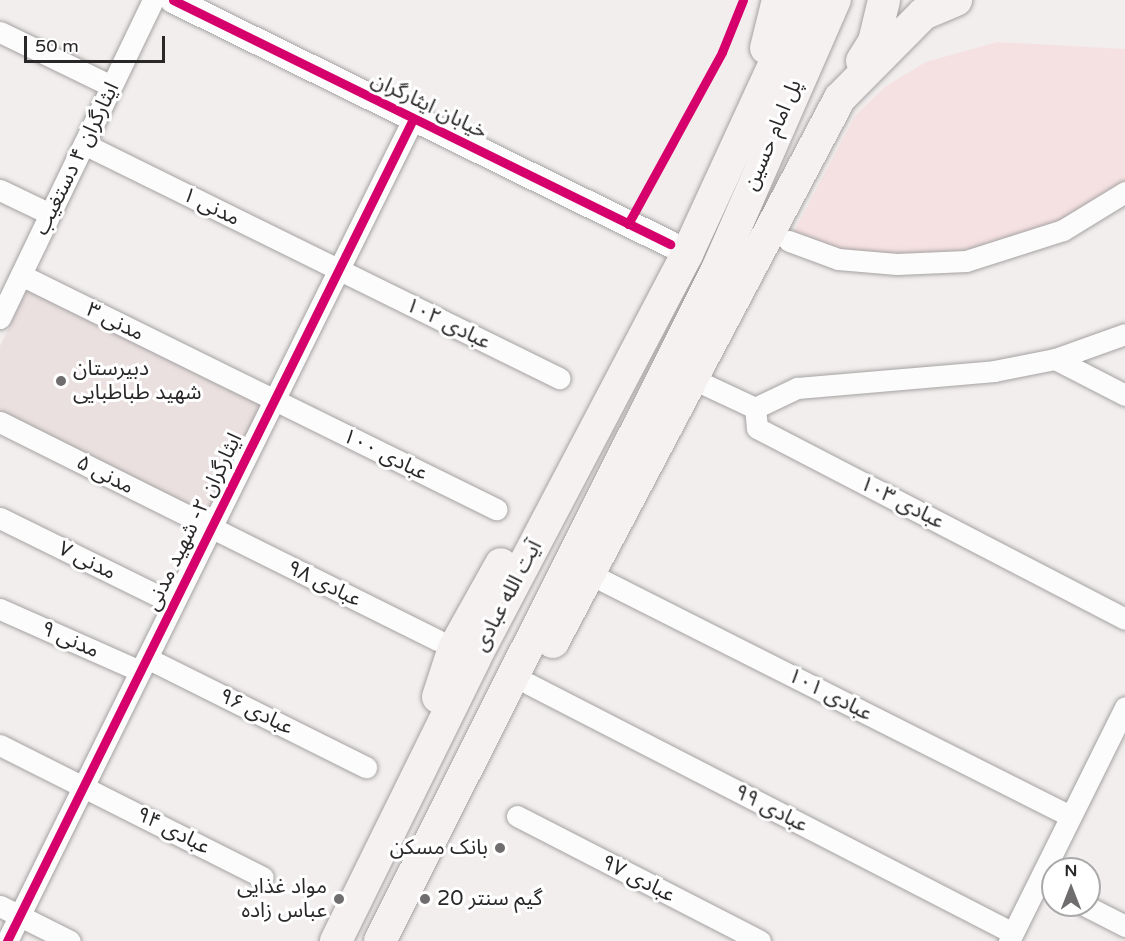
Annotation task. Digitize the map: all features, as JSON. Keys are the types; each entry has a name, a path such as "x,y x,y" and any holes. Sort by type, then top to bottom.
{"main road":[{"path":"336,941 421,768 454,648 678,249 765,54 778,0"},
{"name":"پل امام حسین","path":"678,249 804,0"},
{"name":"پل امام حسین","path":"716,272 835,0"},
{"path":"458,786 490,758 590,574 840,98 874,42 884,0"},
{"path":"840,98 922,14 956,0"},
{"name":"آیت الله عبادی","path":"380,941 716,272"}],"street":[{"name":"ایثارگران ۴ دستغیب","path":"0,318 153,0"},
{"name":"خیابان ایثارگران","path":"173,0 678,249"},
{"path":"0,32 111,87"},
{"name":"ایثارگران ۲- شهید مدنی","path":"7,941 413,119"},
{"name":"مدنی ۱","path":"84,144 338,270"},
{"path":"0,190 50,214"},
{"path":"789,241 838,259 897,264 966,261 1063,230 1125,192"},
{"name":"عبادی ۱۰۲","path":"338,270 559,378"},
{"name":"مدنی ۳","path":"21,275 274,401"},
{"path":"693,379 755,408 797,388 925,380 1055,359 1125,334"},
{"path":"1055,359 1125,395"},
{"name":"عبادی ۱۰۰","path":"274,401 496,509"},
{"name":"عبادی ۱۰۳","path":"755,408 758,428 1125,619"},
{"name":"مدنی ۵","path":"0,422 210,529"},
{"name":"مدنی ۷","path":"0,518 173,603"},
{"name":"عبادی ۹۸","path":"210,529 438,640"},
{"name":"عبادی ۱۰۱","path":"590,574 1070,816"},
{"name":"مدنی ۹","path":"0,609 143,664"},
{"name":"عبادی ۹۶","path":"143,664 366,767"},
{"name":"عبادی ۹۹","path":"529,684 1010,937"},
{"path":"1056,857 1070,816 1125,707"},
{"name":"عبادی ۹۴","path":"0,745 263,877"},
{"name":"عبادی ۹۷","path":"517,816 760,941"},
{"path":"1010,937 1041,892"},
{"path":"0,906 70,941"},
{"path":"1101,914 1125,926"}],"shaded area":[{"path":"997,42 1125,49 1125,206 1068,239 972,270 897,272 789,241 855,116 886,86 926,62"},
{"path":"28,288 262,405 207,521 0,415 0,346"}],"cycle path":[{"path":"173,0 670,244"},
{"path":"628,224 722,52 743,0"},
{"path":"7,941 413,119"}],"place":[{"name":"دبیرستان شهید طباطبایی","path":"61,381"},
{"name":"بانک مسکن","path":"500,848"},
{"name":"مواد غذایی عباس زاده","path":"339,899"},
{"name":"گیم سنتر 20","path":"425,899"}]}
